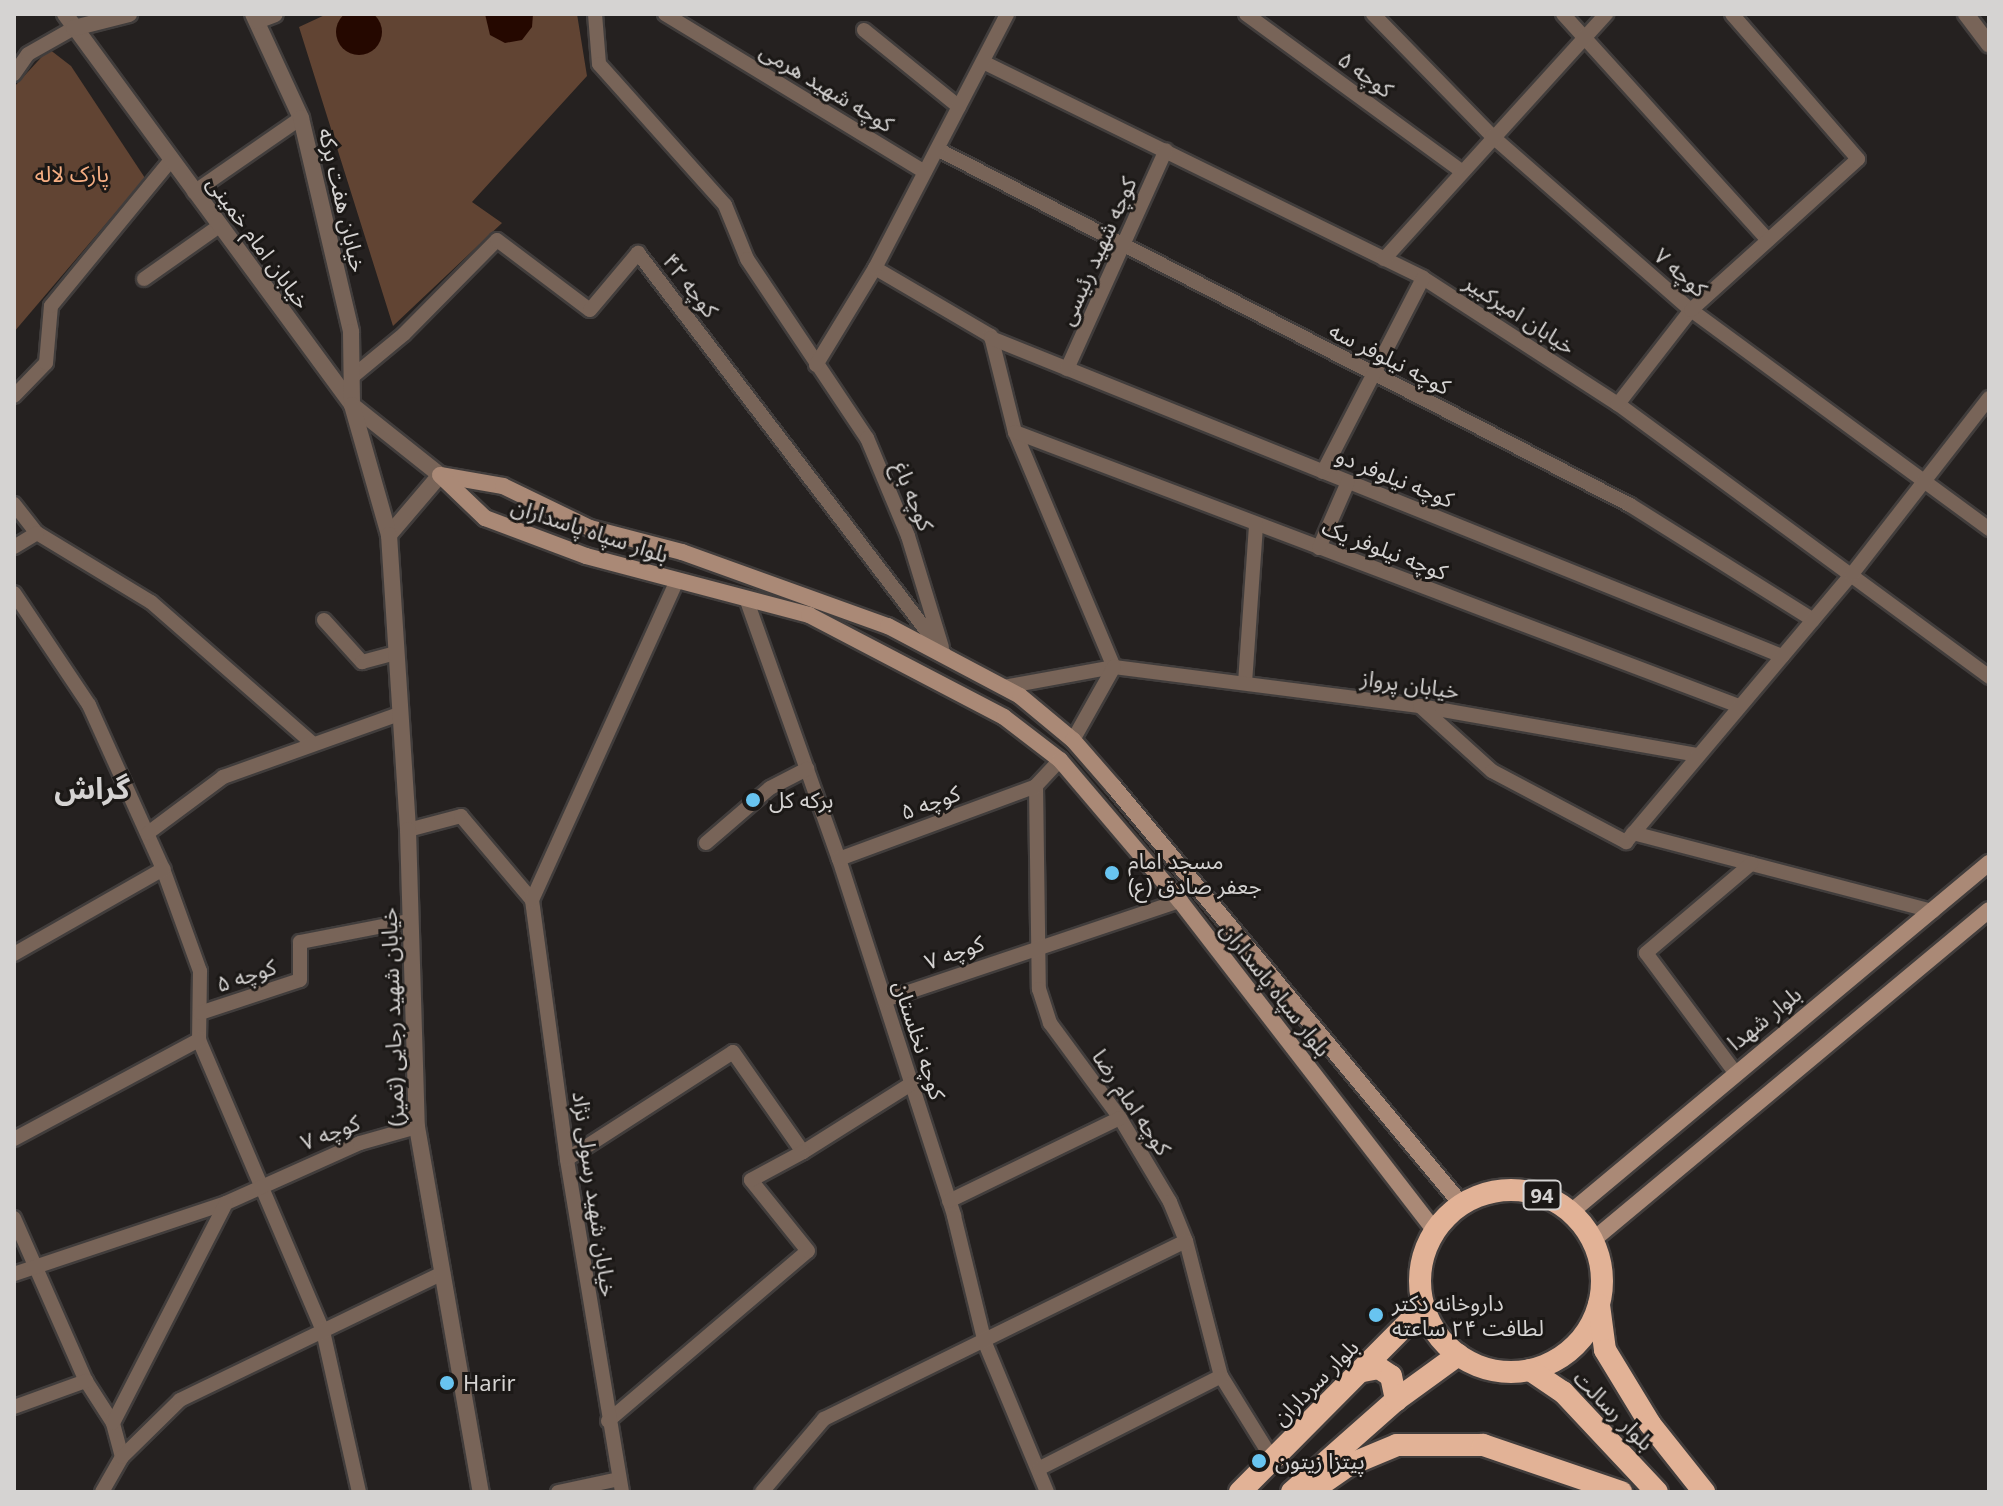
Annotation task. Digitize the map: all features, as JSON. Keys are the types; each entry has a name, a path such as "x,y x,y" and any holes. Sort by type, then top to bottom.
{"highway":[{"name":"94","path":"1458,1355 1443,1342 1424,1307 1421,1268 1435,1231 1462,1205 1498,1190 1518,1190 1546,1197 1571,1212 1593,1240 1601,1261 1599,1304 1605,1350 1650,1424 1704,1492"},
{"name":"94","path":"1530,1370 1574,1347 1599,1304"},
{"name":"بلوار سرداران","path":"1240,1492 1424,1307"},
{"path":"1292,1492 1396,1400 1458,1355 1492,1369 1530,1370"},
{"path":"1363,1371 1379,1368 1391,1376 1396,1400"},
{"name":"بلوار رسالت","path":"1530,1370 1563,1392 1657,1492"},
{"path":"1310,1492 1349,1465 1397,1445 1483,1445 1621,1492"}],"main road":[{"name":"بلوار سپاه پاسداران","path":"440,475 503,486 590,528 682,552 888,626 1004,687 1073,740 1462,1205"},
{"name":"بلوار سپاه پاسداران","path":"440,475 485,518 676,582 809,615 873,644 1004,717 1060,760 1180,901 1435,1231"},
{"name":"بلوار شهدا","path":"1571,1212 1734,1071 1989,863"},
{"path":"1593,1240 1989,910"}],"street":[{"path":"14,74 28,54 69,21 129,14"},
{"path":"255,18 275,14"},
{"name":"کوچه باغ","path":"595,14 599,64 725,205 747,259 867,438 908,536 945,655"},
{"name":"کوچه شهید هرمی","path":"665,14 925,172"},
{"path":"816,365 875,268 1007,14"},
{"name":"کوچه ۵","path":"1246,14 1460,170"},
{"name":"کوچه ۷","path":"1373,14 1492,136 1691,310 1925,478 1989,529"},
{"path":"1563,14 1768,240"},
{"path":"1384,259 1460,170 1606,14"},
{"path":"1618,404 1691,310 1858,159 1732,14"},
{"path":"1966,14 1989,44"},
{"name":"خیابان هفت برکه","path":"255,18 301,118 351,332 352,405"},
{"name":"خیابان امام خمینی","path":"69,21 352,405 440,475"},
{"path":"864,30 959,107"},
{"name":"خیابان امیرکبیر","path":"983,62 1423,278 1618,404 1989,677"},
{"path":"194,192 301,118"},
{"name":"کوچه نیلوفر سه","path":"939,150 1630,505 1813,620"},
{"name":"کوچه شهید رئیسی","path":"1067,369 1166,150"},
{"path":"14,396 46,363 51,306 171,160"},
{"path":"144,279 219,226"},
{"name":"کوچه ۴۲","path":"352,377 404,334 497,240 590,310 638,253 945,655"},
{"name":"کوچه نیلوفر دو","path":"875,268 991,338 1782,656"},
{"path":"1323,472 1423,278"},
{"path":"991,338 1015,432 1114,667 1073,740"},
{"path":"1420,706 1503,778 1626,842 1852,574 1989,398"},
{"name":"خیابان شهید رجایی (تمیز)","path":"352,405 389,535 408,830 417,1127 481,1492"},
{"name":"کوچه نیلوفر یک","path":"1015,432 1739,706"},
{"path":"389,535 440,475"},
{"path":"1319,548 1348,482"},
{"path":"14,504 37,533 151,602 312,743"},
{"path":"1245,683 1256,524"},
{"path":"14,547 37,533"},
{"path":"408,830 461,816 532,900 676,582"},
{"path":"14,593 89,705 163,869 200,971 199,1040 323,1331 359,1492"},
{"name":"کوچه نخلستان","path":"747,601 839,859 885,1000 949,1201 985,1343 1040,1468 1047,1492"},
{"path":"14,625 28,616"},
{"path":"324,620 362,662 395,653"},
{"name":"خیابان پرواز","path":"1004,687 1114,667 1420,706 1697,755"},
{"path":"148,833 223,777 399,714"},
{"path":"1036,786 1060,760"},
{"path":"706,843 770,788 807,769"},
{"name":"کوچه ۵","path":"839,859 1036,786"},
{"name":"کوچه امام رضا","path":"1036,786 1039,989 1050,1023 1120,1118 1170,1202 1186,1241 1221,1376 1273,1460"},
{"path":"1633,833 1933,911"},
{"path":"1734,1071 1646,953 1751,864"},
{"path":"14,954 163,869"},
{"name":"خیابان شهید رسولی نژاد","path":"532,900 567,1159 620,1486"},
{"name":"کوچه ۷","path":"885,1000 1037,946 1180,901"},
{"name":"کوچه ۵","path":"200,1013 300,980 300,942 409,921"},
{"path":"14,1139 199,1040"},
{"path":"567,1159 733,1052 803,1152"},
{"path":"608,1421 808,1251 751,1180 803,1152 911,1084"},
{"path":"949,1201 1120,1118"},
{"name":"کوچه ۷","path":"14,1274 226,1203 260,1183 360,1143 417,1127"},
{"path":"113,1423 226,1203"},
{"path":"14,1218 39,1265 86,1381 113,1423 122,1457"},
{"path":"762,1492 824,1419 985,1343 1186,1241"},
{"path":"102,1492 122,1457 180,1400 443,1273"},
{"path":"1040,1468 1221,1376"},
{"path":"14,1407 86,1381"},
{"path":"558,1492 620,1486"}],"green space":[{"path":"327,14 577,14 587,76 472,202 502,223 393,326 299,27"},
{"name":"پارک لاله","path":"49,49 71,66 145,178 14,332 14,87"}],"shaded area":[{"path":"359,9 375,16 382,32 375,48 359,55 343,48 336,32 343,16"},
{"path":"485,14 533,14 532,27 522,40 505,43 490,35"}],"place":[{"name":"برکه کل","path":"753,800"},
{"name":"مسجد امام جعفر صادق (ع)","path":"1112,873"},
{"name":"داروخانه دکتر لطافت ۲۴ ساعته","path":"1376,1315"},
{"name":"Harir","path":"447,1383"},
{"name":"پیتزا زیتون","path":"1259,1461"}],"district":[{"name":"گراش","path":"92,788"}]}
